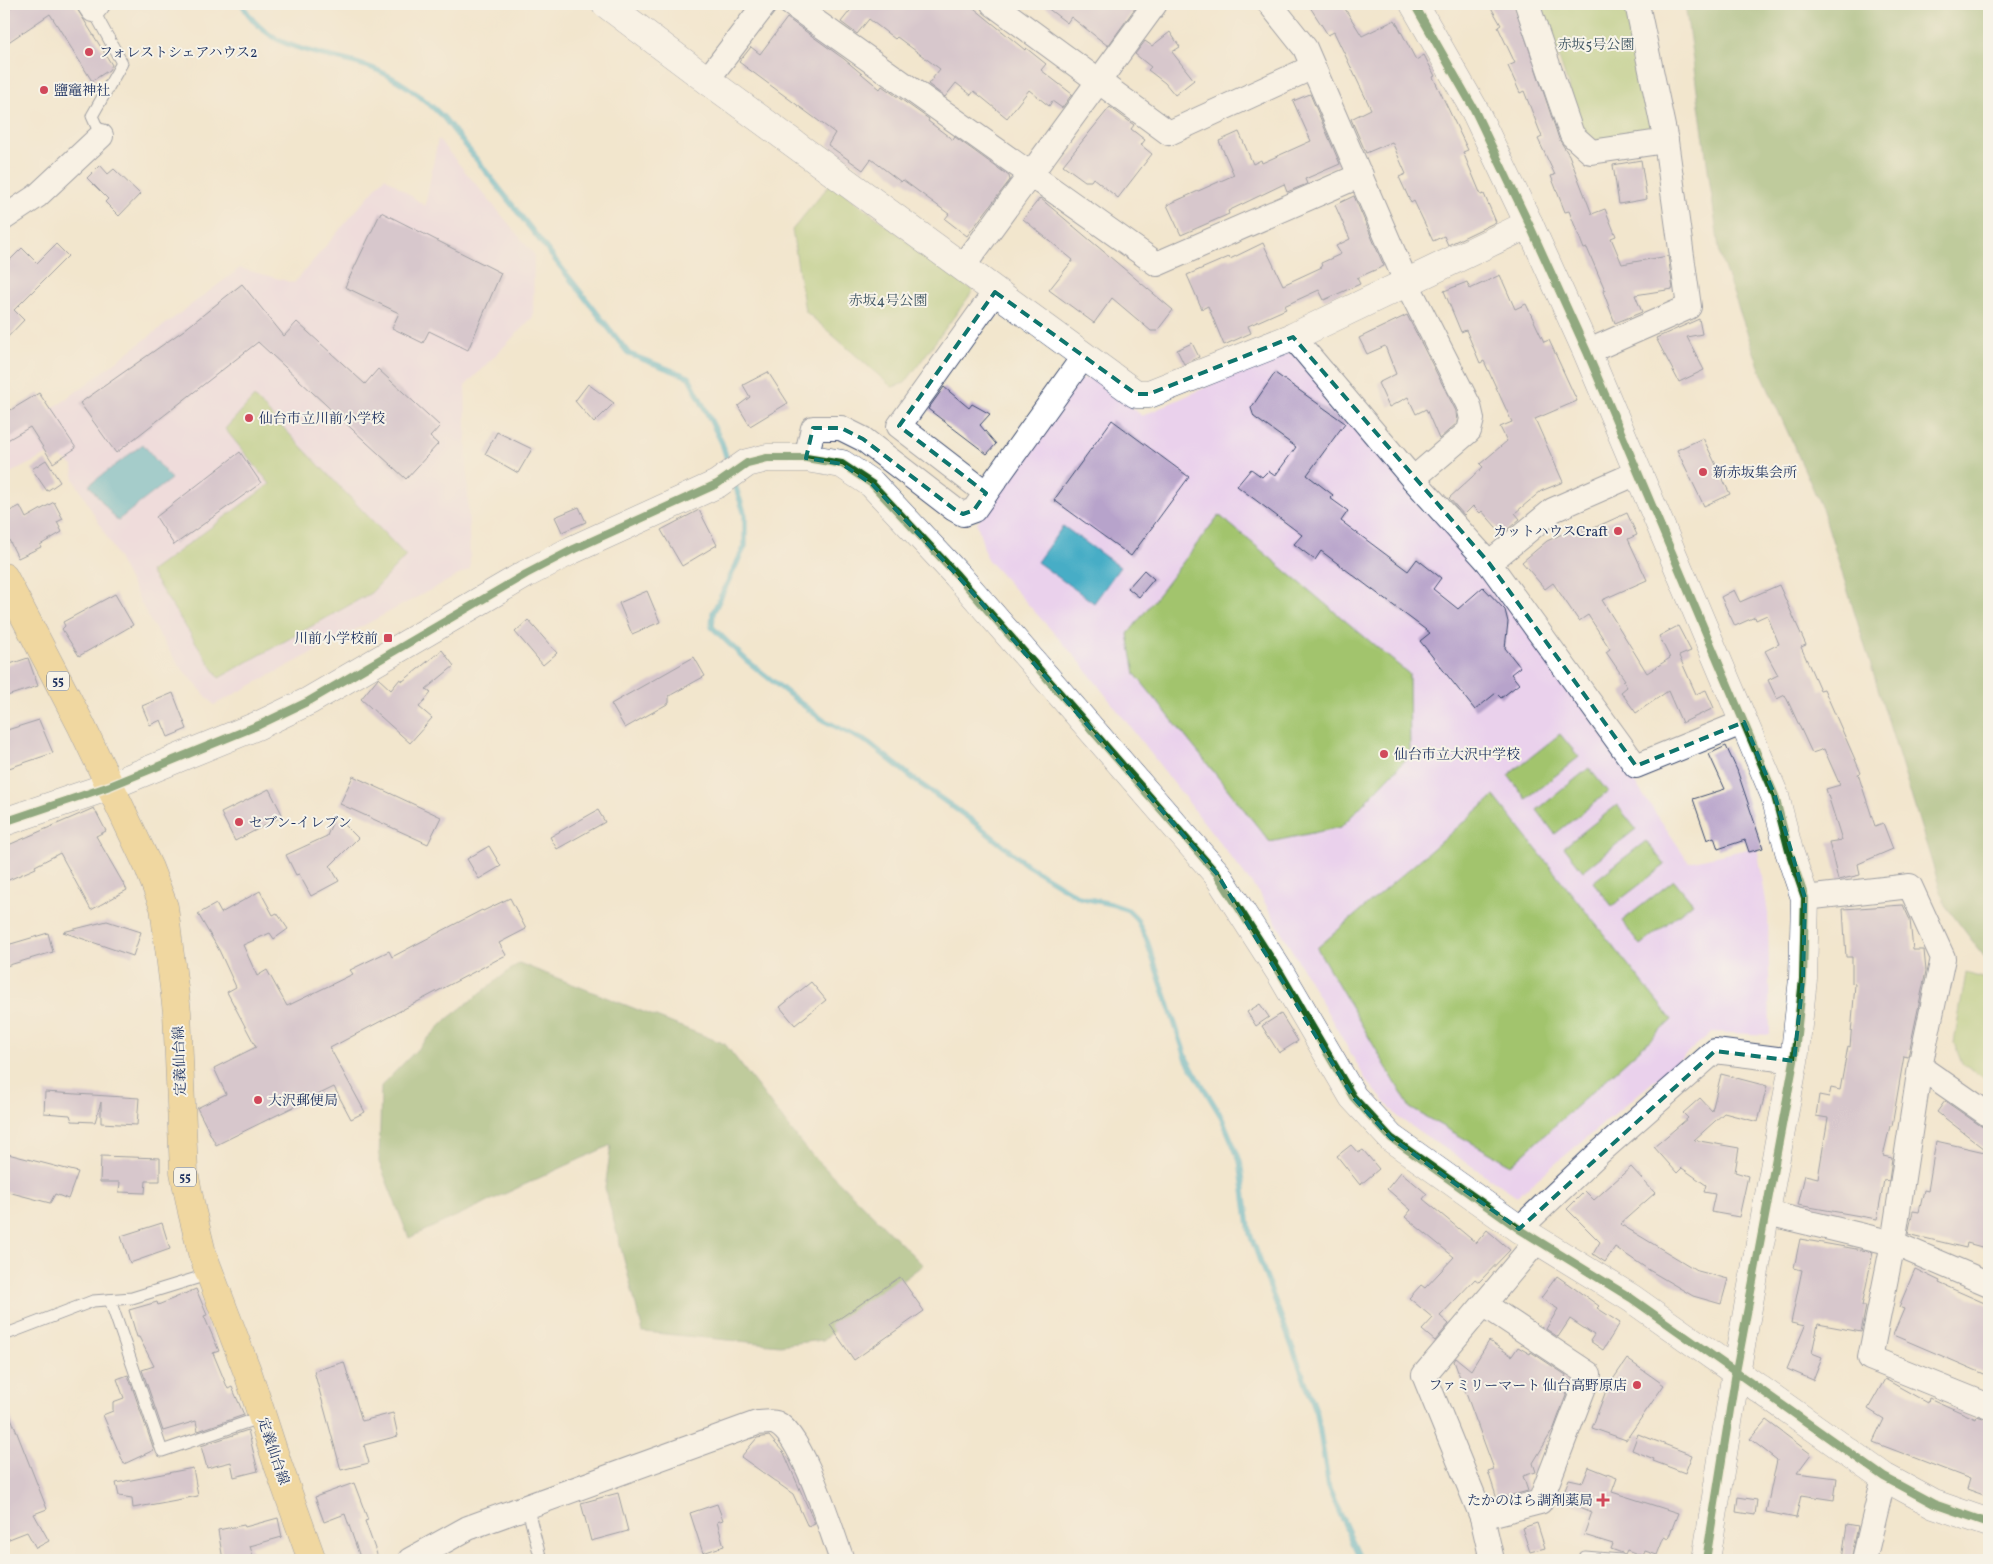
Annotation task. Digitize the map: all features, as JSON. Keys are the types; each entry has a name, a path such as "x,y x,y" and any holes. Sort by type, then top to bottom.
{"main road":[{"name":"定義仙台線","path":"4,577 110,786 158,889 164,907 177,1012 184,1172 202,1253 312,1560"}],"street":[{"path":"606,4 962,268 1136,394 1149,394 1293,337 1529,224"},
{"path":"707,80 766,4"},
{"path":"792,4 1157,264 1361,175"},
{"path":"993,4 1169,133 1313,67"},
{"path":"962,268 1155,4"},
{"path":"1270,4 1305,48 1407,284 1468,406 1472,419 1469,431 1413,479"},
{"path":"1414,4 1474,108 1587,352 1775,796 1788,851 1805,898 1803,979 1794,1061 1736,1372 1706,1560"},
{"path":"1528,4 1572,134 1591,152 1666,141"},
{"path":"1587,352 1690,307 1666,141 1637,4"},
{"path":"4,218 37,196 101,136"},
{"path":"986,493 899,426 995,292"},
{"path":"1293,337 1413,479 1489,563 1636,766 1744,722"},
{"path":"806,458 813,428 840,428 863,439 954,509 963,514 974,510 1084,356"},
{"path":"4,822 110,786 259,725 309,701 526,574 590,542 717,484 747,463 767,458 806,458 842,464 872,484 957,575 1076,709 1217,874 1281,974 1353,1097 1391,1138 1528,1235 1631,1298 1884,1477 1934,1504 1989,1522"},
{"path":"1489,563 1553,510 1637,473"},
{"path":"1805,898 1910,886 1943,958 1920,1067 1893,1243 1870,1358 1989,1406"},
{"path":"1492,1560 1482,1517 1424,1375 1485,1305 1528,1235 1599,1153 1715,1050 1794,1061"},
{"path":"1920,1067 1989,1115"},
{"path":"1767,1213 1893,1243 1989,1284"},
{"path":"1482,1517 1540,1502 1589,1374 1485,1305"},
{"path":"410,1560 468,1528 756,1423 774,1422 790,1433 796,1444 842,1560"},
{"path":"1864,1560 1884,1477"}],"lane":[{"path":"93,6 122,63 92,116 101,136"},
{"path":"4,1335 93,1302 132,1298 210,1274"},
{"path":"110,1300 162,1451 262,1417"},
{"path":"527,1506 541,1560"},
{"path":"1585,1557 1621,1560"}],"highlighted area":[{"path":"995,292 1136,394 1149,394 1293,337 1489,563 1636,766 1744,722 1775,796 1805,898 1803,979 1794,1061 1715,1051 1519,1229 1448,1181 1391,1138 1353,1097 1217,874 957,575 872,484 842,464 806,458 813,428 841,428 863,439 954,509 963,514 974,510 986,493 899,426"}],"shaded area":[{"name":"仙台市立川前小学校","path":"438,139 534,254 533,317 465,386 470,569 214,705 178,664 150,621 112,546 74,479 73,466 53,452 4,476 4,433 61,403 240,268 294,283 385,177 425,206"},
{"name":"仙台市立大沢中学校","path":"1284,352 1297,355 1508,597 1689,862 1757,847 1768,913 1770,1035 1712,1032 1517,1196 1399,1118 1366,1080 1261,896 1080,662 987,559 977,523 1079,380 1096,376 1142,416"}],"green space":[{"name":"赤坂5号公園","path":"1541,4 1629,4 1653,124 1645,135 1597,141 1584,133"},
{"path":"1685,4 1989,4 1989,963 1945,905 1823,511 1762,375 1720,256"},
{"name":"赤坂4号公園","path":"831,183 973,291 905,383 892,387 805,311 792,230"},
{"path":"254,397 406,556 371,593 219,678 150,572 270,484 225,429"},
{"path":"1219,515 1409,674 1410,755 1341,827 1270,842 1135,674 1128,634"},
{"path":"1560,734 1579,757 1526,799 1508,775"},
{"path":"1589,768 1608,792 1555,834 1537,810"},
{"path":"1494,796 1672,1020 1511,1165 1410,1108 1317,948"},
{"path":"1617,805 1636,829 1583,871 1564,847"},
{"path":"1646,841 1665,865 1612,906 1593,882"},
{"path":"1674,880 1693,903 1640,945 1622,921"},
{"path":"519,963 725,1044 804,1147 923,1265 823,1340 780,1345 643,1332 605,1188 611,1145 409,1238 379,1162 381,1086 447,1019"},
{"path":"1966,973 1989,980 1989,1081 1962,1064 1954,1043"}],"water":[{"path":"143,444 171,479 117,521 89,485"},
{"path":"1063,526 1120,567 1094,603 1037,562"}],"building":[{"path":"16,4 74,4 112,65 109,70 92,81 50,14 4,45 4,12"},
{"path":"848,4 969,4 1025,50 1026,48 1046,64 1041,70 1072,94 1062,108 1052,101 1049,106 1029,90 1007,118 974,91 971,95 956,83 945,97 928,84 940,69 897,37 895,39 869,19 857,34 841,22 853,7"},
{"path":"1042,4 1138,4 1108,46 1071,17 1067,23"},
{"path":"1308,4 1342,4 1362,36 1395,20 1416,60 1424,55 1435,76 1433,77 1468,150 1463,152 1481,195 1484,194 1496,222 1448,245 1444,236 1433,241 1414,201 1411,203 1399,177 1406,174 1392,142 1366,153 1351,119 1371,109 1334,32 1328,35"},
{"path":"1489,4 1514,4 1559,139 1569,155 1592,214 1605,209 1616,236 1611,238 1622,264 1668,256 1673,289 1635,295 1642,312 1615,323 1603,291 1605,290 1587,248 1584,249 1569,211 1565,212 1551,176 1555,175 1538,139 1542,137 1524,91 1520,93 1508,66 1515,63 1498,27 1501,25"},
{"path":"787,18 844,59 880,89 882,86 929,119 928,121 953,140 955,137 1009,176 1010,180 967,236 945,219 949,214 903,180 901,182 871,159 863,170 828,145 835,133 739,62 751,47 760,54"},
{"path":"1170,32 1180,47 1172,52 1194,80 1175,95 1165,83 1148,70 1151,67 1135,54 1145,41 1152,46"},
{"path":"1310,94 1340,164 1305,179 1307,184 1287,192 1284,184 1228,211 1229,214 1181,235 1167,205 1234,175 1219,141 1239,132 1253,164 1261,160 1262,163 1311,141 1293,101"},
{"path":"1110,107 1134,125 1131,129 1145,140 1141,145 1152,154 1118,198 1093,178 1091,181 1085,181 1063,165"},
{"path":"1641,160 1647,199 1619,204 1613,165"},
{"path":"100,165 108,174 114,169 140,194 119,216 105,202 108,199 87,178"},
{"path":"1354,196 1384,266 1357,278 1360,284 1324,300 1319,290 1284,306 1286,309 1248,326 1251,333 1224,345 1208,306 1202,309 1187,275 1229,257 1230,259 1263,243 1283,285 1322,267 1321,263 1341,254 1336,246 1350,239 1335,205"},
{"path":"1040,198 1173,310 1157,331 1151,331 1112,298 1094,323 1049,290 1073,260 1023,219"},
{"path":"381,212 501,273 468,350 429,331 423,343 392,328 399,313 345,287"},
{"path":"56,244 68,256 14,310 24,320 4,341 4,266 22,248 37,263"},
{"path":"1500,275 1515,309 1526,304 1544,342 1549,340 1577,401 1535,419 1563,482 1541,491 1515,513 1520,519 1502,534 1482,511 1480,513 1473,506 1464,515 1449,498 1483,467 1480,464 1507,441 1500,427 1512,422 1484,361 1480,363 1466,330 1461,332 1444,291 1467,282 1470,289"},
{"path":"242,284 284,336 297,322 365,384 378,369 440,426 430,437 438,444 406,479 258,342 116,453 80,403 184,330"},
{"path":"1407,315 1456,411 1457,423 1439,439 1426,409 1416,414 1408,397 1389,407 1378,383 1396,374 1385,346 1367,354 1359,338"},
{"path":"1699,319 1702,334 1687,337 1704,370 1679,382 1656,338"},
{"path":"1192,343 1199,357 1184,364 1177,350"},
{"path":"768,372 788,403 750,426 738,406 750,397 743,385"},
{"path":"1275,373 1345,423 1307,475 1333,495 1330,498 1348,511 1341,521 1408,571 1417,559 1441,578 1433,589 1458,609 1483,587 1505,610 1508,622 1505,648 1520,667 1511,674 1519,684 1501,698 1496,693 1475,710 1420,641 1430,633 1321,551 1315,560 1294,544 1302,535 1237,486 1251,469 1262,477 1268,471 1275,476 1296,447 1254,417 1251,408"},
{"path":"588,384 614,403 594,423 575,401"},
{"path":"944,387 969,408 972,404 990,414 980,425 996,444 987,454 928,409"},
{"path":"39,393 76,448 53,463 30,427 4,442 4,414"},
{"path":"1112,420 1189,477 1131,556 1054,500"},
{"path":"497,432 532,449 518,473 485,454"},
{"name":"新赤坂集会所","path":"1703,438 1730,494 1704,506 1677,450"},
{"path":"240,452 261,483 174,545 156,517"},
{"path":"46,460 60,482 47,491 32,469"},
{"path":"54,502 63,519 57,522 62,532 40,545 41,547 18,558 4,530 4,514 20,506 26,518"},
{"path":"579,507 586,522 562,532 555,517"},
{"path":"699,510 717,545 682,566 661,530"},
{"path":"1627,513 1637,535 1628,539 1647,580 1602,600 1647,673 1670,658 1659,636 1678,626 1691,651 1679,656 1696,694 1706,690 1714,708 1682,723 1668,691 1636,713 1621,692 1627,687 1623,681 1625,680 1606,652 1610,649 1588,615 1579,621 1553,583 1545,589 1522,562 1547,541 1582,525 1585,532"},
{"path":"1144,570 1154,579 1139,597 1128,588"},
{"path":"1779,585 1806,645 1801,647 1820,690 1824,689 1861,773 1858,774 1875,826 1883,823 1893,849 1858,864 1860,875 1838,880 1829,842 1842,840 1826,789 1840,785 1824,749 1812,753 1785,695 1777,699 1768,680 1778,675 1765,651 1779,644 1767,615 1756,620 1755,617 1735,626 1721,597 1734,590 1740,602"},
{"path":"647,591 660,622 632,634 619,603"},
{"path":"115,594 133,625 79,656 62,629 65,626 63,622"},
{"path":"528,620 557,653 543,665 515,632"},
{"path":"442,650 454,666 426,689 431,693 419,707 432,718 410,743 361,699 378,678 391,690 400,679 403,681"},
{"path":"694,657 705,676 669,696 669,703 625,728 611,704"},
{"path":"28,658 38,686 4,697 4,666"},
{"path":"173,693 187,729 168,737 161,720 150,725 142,706"},
{"path":"39,720 53,753 9,768 4,759 4,731"},
{"path":"1726,746 1737,770 1763,848 1749,852 1745,840 1718,849 1714,837 1707,840 1693,799 1725,789 1709,754"},
{"path":"353,776 441,817 428,844 340,804"},
{"path":"269,789 283,816 235,841 221,813"},
{"path":"94,808 106,831 96,836 127,890 91,910 60,853 35,866 36,868 4,882 4,847"},
{"path":"598,810 605,822 557,849 550,837"},
{"path":"335,815 358,838 330,866 339,881 311,896 299,874 296,875 286,855 327,836"},
{"path":"489,846 501,866 479,879 467,859"},
{"path":"260,891 273,915 277,913 288,929 274,939 270,933 243,945 257,976 267,970 287,1006 353,974 350,970 389,951 392,957 482,910 510,898 526,929 499,943 506,955 330,1048 365,1112 351,1119 334,1087 216,1145 197,1108 226,1094 214,1068 256,1047 227,992 236,987 219,950 198,914 216,904 221,913"},
{"path":"1903,905 1910,920 1913,950 1924,950 1926,971 1908,1057 1904,1056 1892,1126 1890,1126 1883,1156 1892,1158 1889,1181 1884,1180 1877,1219 1798,1205 1805,1175 1818,1178 1828,1118 1816,1116 1819,1095 1829,1097 1831,1088 1840,1090 1848,1046 1850,1047 1855,984 1852,983 1852,957 1846,957 1843,909"},
{"path":"107,921 141,932 133,956 63,932"},
{"path":"48,933 53,952 6,966 4,946"},
{"path":"811,982 826,1000 795,1025 780,1007"},
{"path":"1260,1004 1269,1017 1256,1026 1247,1012"},
{"path":"1281,1014 1298,1041 1279,1053 1262,1026"},
{"path":"1721,1074 1767,1086 1758,1122 1724,1113 1694,1140 1739,1148 1735,1172 1748,1176 1739,1217 1711,1212 1715,1194 1704,1192 1706,1185 1682,1168 1677,1173 1654,1147 1688,1118 1683,1113 1700,1098 1712,1111"},
{"path":"45,1092 139,1098 137,1125 101,1123 101,1102 95,1122 72,1121 70,1115 44,1113"},
{"path":"1945,1101 1981,1126 1989,1129 1989,1152 1937,1112"},
{"path":"1936,1141 1989,1153 1989,1249 1967,1243 1966,1248 1908,1234 1913,1211 1919,1212 1924,1190 1928,1191"},
{"path":"1351,1145 1358,1153 1363,1150 1379,1169 1360,1185 1337,1156"},
{"path":"4,1153 78,1172 68,1199 55,1194 50,1203 4,1191"},
{"path":"101,1156 160,1158 160,1181 146,1181 145,1193 119,1192 120,1182 100,1182"},
{"path":"1631,1167 1655,1193 1620,1224 1698,1271 1728,1279 1721,1304 1693,1296 1615,1247 1605,1262 1593,1254 1600,1242 1567,1209 1585,1191 1594,1200"},
{"path":"1401,1172 1427,1194 1423,1199 1476,1243 1487,1230 1510,1250 1479,1282 1475,1279 1440,1316 1449,1324 1435,1341 1422,1330 1433,1318 1409,1298 1421,1285 1425,1288 1454,1257 1405,1217 1411,1210 1387,1189"},
{"path":"162,1223 170,1249 130,1263 121,1236"},
{"path":"1800,1239 1873,1252 1862,1306 1866,1306 1861,1332 1818,1324 1812,1353 1822,1357 1813,1380 1787,1369 1805,1326 1791,1323 1802,1270 1794,1268"},
{"path":"1915,1269 1940,1281 1939,1283 1989,1305 1989,1376 1893,1335 1904,1309 1899,1307"},
{"path":"1557,1276 1599,1306 1597,1308 1620,1323 1603,1350 1590,1341 1594,1335 1570,1319 1558,1337 1546,1329 1558,1309 1541,1298"},
{"path":"900,1277 924,1311 854,1360 830,1325"},
{"path":"196,1289 207,1315 204,1316 219,1351 213,1353 228,1389 232,1387 244,1415 198,1431 196,1421 163,1431 142,1370 154,1366 139,1337 137,1337 129,1310 157,1302 158,1305"},
{"path":"1489,1341 1512,1356 1518,1347 1530,1354 1531,1352 1566,1375 1565,1378 1571,1382 1554,1428 1533,1463 1536,1472 1523,1476 1528,1491 1497,1499 1488,1471 1494,1469 1454,1361 1456,1358 1471,1370"},
{"path":"1627,1359 1664,1385 1626,1440 1592,1428 1607,1388"},
{"path":"344,1362 362,1421 393,1413 398,1436 364,1445 369,1463 341,1470 314,1371"},
{"path":"128,1375 154,1450 124,1464 103,1415 113,1411 113,1402 124,1398 117,1379"},
{"path":"1885,1379 1928,1403 1929,1398 1976,1419 1977,1416 1989,1420 1989,1497 1967,1489 1970,1479 1873,1442 1884,1419 1868,1409"},
{"path":"4,1400 47,1509 34,1514 49,1541 36,1548 27,1532 4,1541"},
{"path":"1766,1420 1811,1454 1797,1473 1837,1478 1834,1500 1801,1495 1796,1518 1766,1512 1777,1460 1750,1439"},
{"path":"248,1430 258,1471 234,1477 231,1462 207,1468 201,1446"},
{"path":"1638,1434 1692,1455 1685,1473 1653,1461 1654,1459 1632,1450"},
{"path":"769,1436 784,1453 815,1524 808,1527 793,1494 741,1457 757,1438"},
{"path":"1589,1467 1617,1478 1612,1492 1678,1513 1668,1539 1664,1537 1657,1555 1645,1551 1643,1556 1627,1550 1625,1554 1611,1549 1613,1544 1584,1535 1592,1512 1561,1499 1569,1479 1583,1482"},
{"path":"193,1468 198,1496 133,1508 132,1498 119,1496 116,1483"},
{"path":"354,1483 368,1520 365,1521 379,1560 361,1560 345,1514 324,1522 315,1497"},
{"path":"618,1493 628,1531 591,1541 581,1503"},
{"path":"1738,1497 1757,1500 1755,1515 1736,1512"},
{"path":"717,1504 723,1520 717,1522 724,1546 703,1553 690,1513"},
{"path":"278,1518 282,1537 250,1546 254,1560 223,1560 218,1530 244,1525 245,1527"},
{"path":"1537,1523 1545,1548 1530,1552 1522,1528"},
{"path":"1847,1524 1858,1526 1851,1560 1842,1560"}],"waterway":[{"path":"242,4 253,20 267,33 282,42 354,62 382,72 411,89 436,110 629,354 689,377 722,443 729,466"},
{"path":"734,482 745,515 745,546 713,613 712,627 746,660 799,702 823,720 869,743 919,783 970,819 1027,865 1079,897 1128,910 1136,918 1146,938 1187,1060 1221,1116 1240,1161 1250,1234 1317,1413 1329,1489 1361,1560"}],"cycle path":[{"path":"1414,4 1474,109 1587,352 1775,796 1789,851 1805,898 1803,979 1794,1061 1736,1372 1706,1560"},
{"path":"4,822 110,786 259,725 309,701 526,574 572,550 717,484 747,463 767,458 806,458 842,464 872,484 957,575 1217,874 1281,974 1353,1097 1391,1138 1519,1229 1631,1298 1884,1477 1934,1504 1989,1523"}],"place":[{"name":"フォレストシェアハウス2","path":"89,52"},
{"name":"鹽竈神社","path":"44,90"},
{"name":"仙台市立川前小学校","path":"249,418"},
{"name":"新赤坂集会所","path":"1703,472"},
{"name":"カットハウスCraft","path":"1618,531"},
{"name":"川前小学校前","path":"388,638"},
{"name":"仙台市立大沢中学校","path":"1384,754"},
{"name":"セブン-イレブン","path":"239,822"},
{"name":"大沢郵便局","path":"258,1100"},
{"name":"ファミリーマート 仙台高野原店","path":"1637,1385"},
{"name":"たかのはら調剤薬局","path":"1603,1500"}]}
